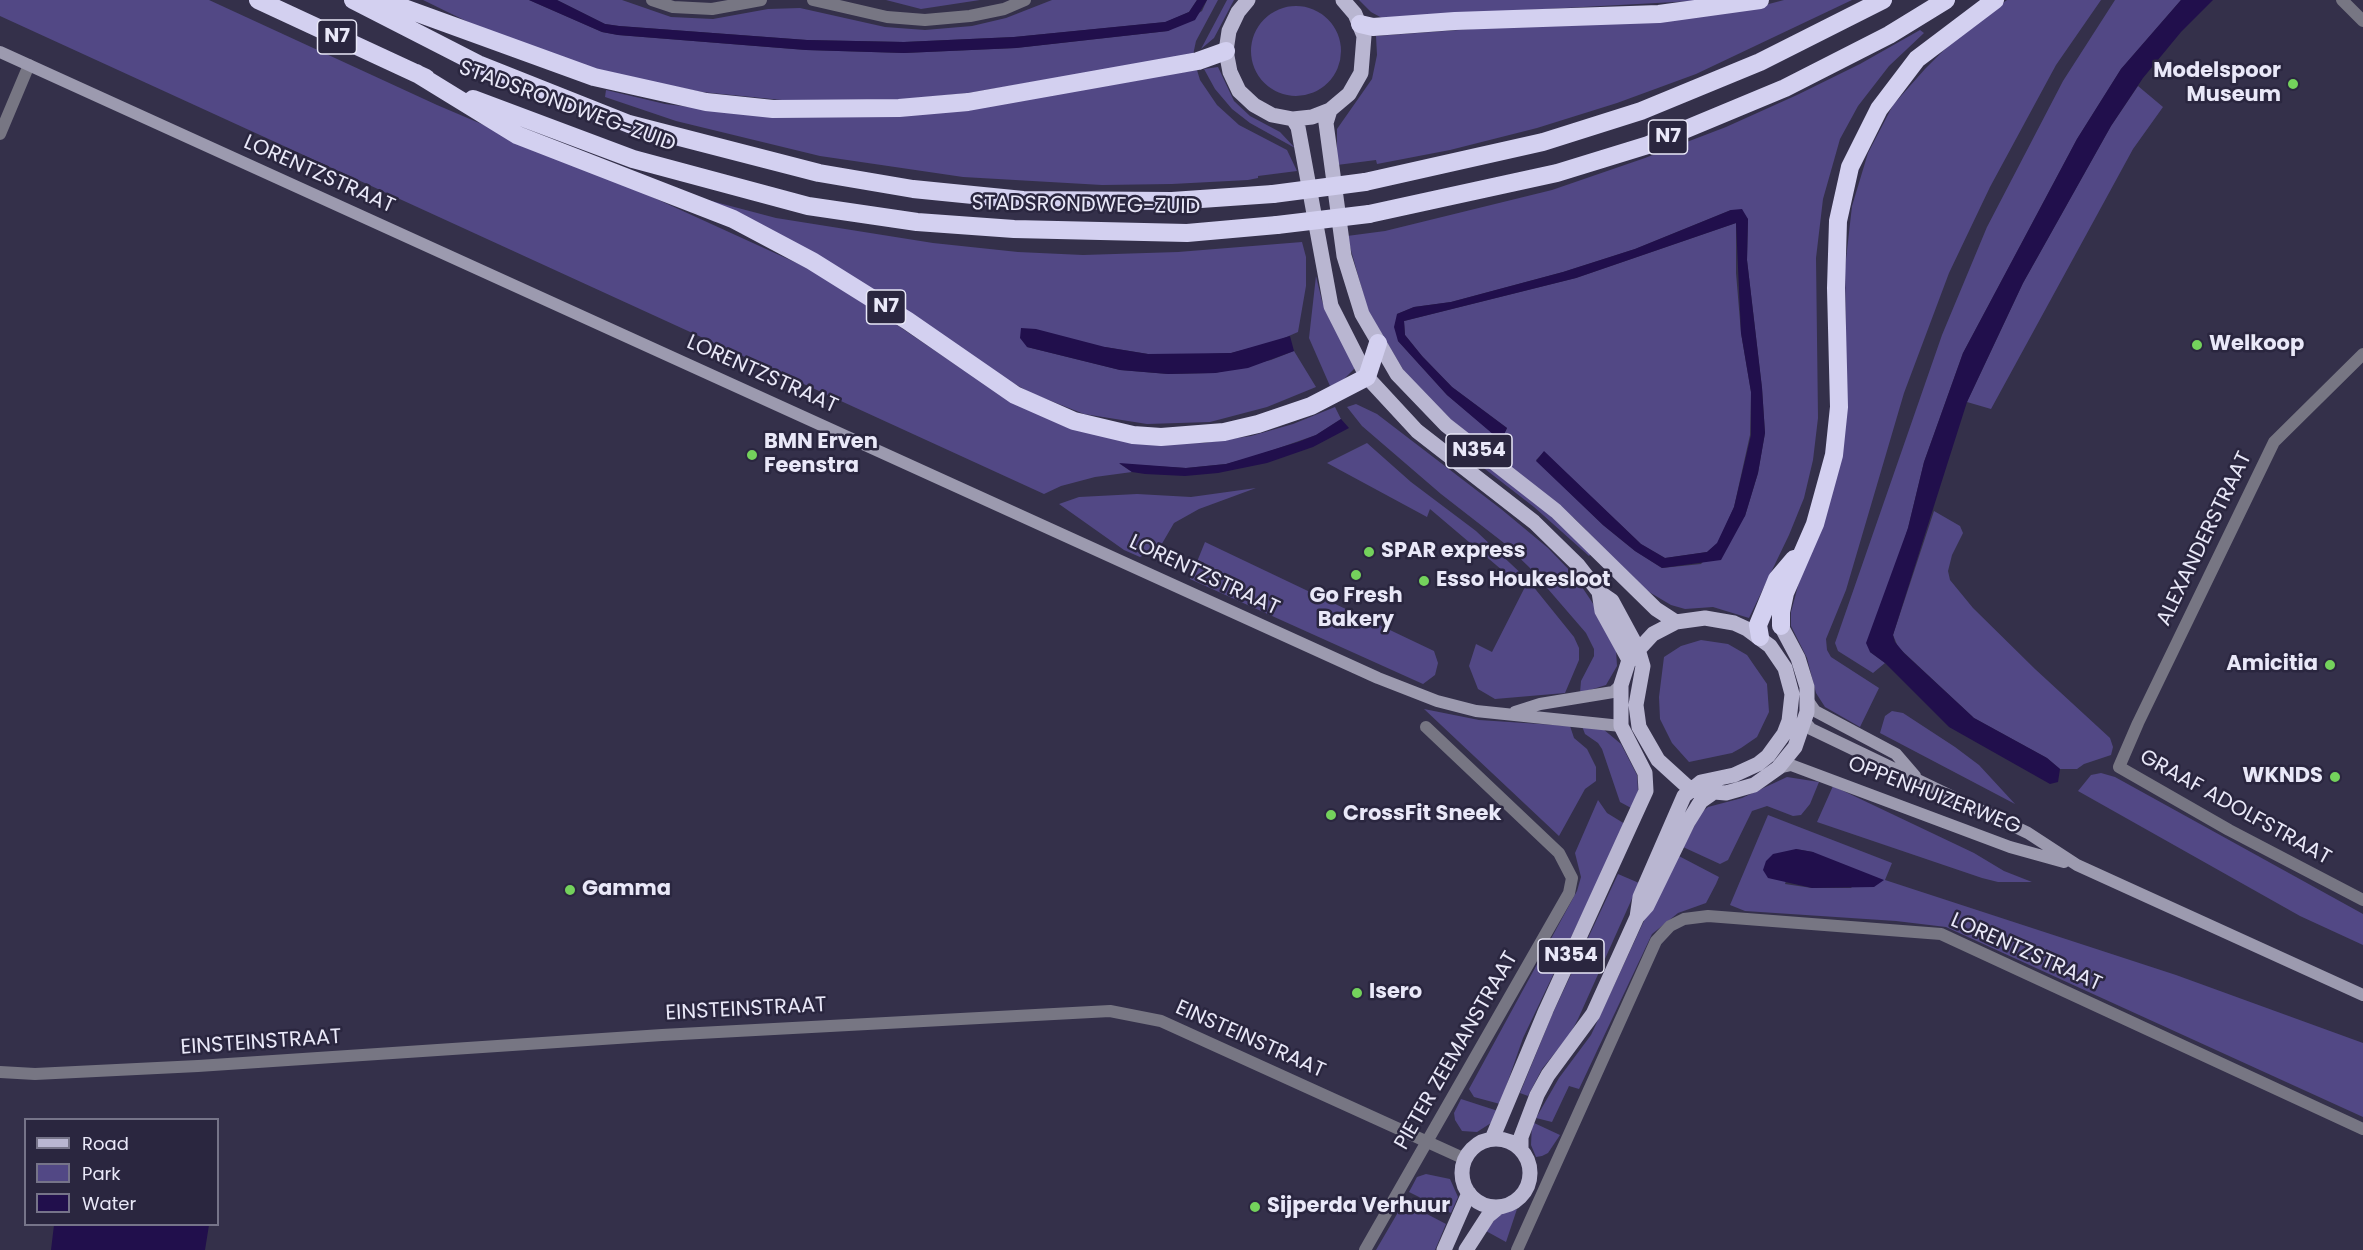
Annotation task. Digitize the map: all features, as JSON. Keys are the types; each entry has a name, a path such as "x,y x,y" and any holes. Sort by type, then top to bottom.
{"highway":[{"name":"STADSRONDWEG-ZUID","path":"258,0 466,97 633,159 808,206 917,222 1038,230 1187,233 1369,214 1557,173 1648,145 1785,88 1889,35 1946,0"},
{"name":"STADSRONDWEG-ZUID","path":"353,0 478,64 629,124 819,173 913,189 1023,200 1172,201 1273,194 1365,182 1543,142 1641,111 1760,62 1883,0"},
{"path":"382,0 505,47 594,77 706,102 773,109 899,108 968,102 1198,62 1226,51"},
{"path":"1360,24 1373,27 1455,21 1659,14 1760,0"},
{"path":"1781,626 1785,594 1807,544 1824,496 1837,431 1839,382 1836,288 1839,221 1850,167 1879,109 1917,59 1995,0"},
{"name":"N7","path":"416,74 517,135 733,219 908,321 1015,395 1074,422 1142,435 1192,436 1224,432 1290,416 1367,377"},
{"path":"1367,377 1377,343"},
{"path":"1760,637 1758,625 1777,579 1807,544"}],"main road":[{"path":"1248,0 1233,21 1226,51 1230,72 1246,99 1263,111 1293,119 1312,117 1330,110 1349,94 1361,73 1365,48 1360,24 1343,0"},
{"name":"N354","path":"1330,110 1326,123 1344,256 1362,314 1397,374 1430,411 1556,511 1661,613 1676,622"},
{"name":"N354","path":"1293,119 1298,127 1324,279 1331,306 1367,377 1417,431 1534,522 1578,565 1599,592 1612,601 1633,655 1643,666 1636,705 1639,727 1658,760 1692,790 1711,794 1740,790 1754,785 1778,768 1795,747 1805,722 1808,701 1803,672 1781,626"},
{"path":"1633,655 1653,634 1676,622 1705,618 1720,619 1741,626 1760,637 1778,656 1785,668 1790,687 1791,708 1784,734 1768,756 1746,771 1701,782 1692,790"},
{"name":"N354","path":"1492,1139 1546,1010 1646,790 1645,773 1621,726 1621,685 1633,655"},
{"path":"1791,708 1805,722"},
{"path":"1621,726 1639,727"},
{"name":"N354","path":"1466,1250 1488,1216 1499,1207 1517,1199 1528,1185 1529,1167 1521,1150 1521,1137 1537,1095 1548,1075 1593,1014 1637,917 1640,897 1662,843 1684,796 1692,790"},
{"name":"N354","path":"1637,917 1647,906 1688,822 1701,801 1711,794"},
{"path":"1499,1207 1485,1204 1469,1193 1462,1178 1465,1159 1477,1145 1492,1139 1504,1140 1521,1150"},
{"path":"1444,1250 1469,1193"}],"street":[{"path":"652,0 673,7 712,9 761,0"},
{"path":"813,0 887,17 925,20 970,16 1004,9 1026,0"},
{"path":"2342,0 2363,21"},
{"name":"LORENTZSTRAAT","path":"0,52 1378,678 1437,701 1476,711 1514,712 1541,718 1621,726"},
{"path":"0,134 30,65"},
{"name":"ALEXANDERSTRAAT","path":"2119,767 2274,442 2363,354"},
{"name":"LORENTZSTRAAT","path":"1514,712 1540,704 1612,692 1621,685"},
{"name":"OPPENHUIZERWEG","path":"1808,701 1815,711 1896,754 1920,781"},
{"name":"OPPENHUIZERWEG","path":"1805,722 1811,729 2028,833 2077,865 2363,995"},
{"name":"PIETER ZEEMANSTRAAT","path":"1365,1250 1569,893 1572,878 1570,869 1559,853 1426,727"},
{"name":"OPPENHUIZERWEG","path":"1778,768 1791,765 2010,847 2077,865"},
{"name":"GRAAF ADOLFSTRAAT","path":"2119,767 2229,830 2363,900"},
{"name":"LORENTZSTRAAT","path":"1517,1250 1656,941 1670,926 1684,920 1708,916 1941,934 2363,1129"},
{"name":"EINSTEINSTRAAT","path":"0,1072 35,1074 175,1068 663,1035 1110,1011 1161,1021 1465,1159"}],"green space":[{"path":"0,0 209,0 437,105 639,191 823,275 965,371 1148,444 1204,443 1251,436 1293,424 1335,407 1341,419 1316,435 1226,464 1186,468 1120,464 1132,472 1095,477 1061,486 1044,494 0,16"},
{"path":"423,0 529,0 602,32 618,35 806,50 904,53 1016,48 1168,31 1202,11 1207,0 1218,0 1196,41 1193,55 968,93 898,100 782,100 702,92 593,70 501,38"},
{"path":"557,0 622,0 671,17 713,19 768,9 800,8 885,27 925,30 972,26 1006,18 1052,0 1197,0 1189,12 1166,22 1014,37 904,42 807,40 619,26 605,24"},
{"path":"886,0 980,0 921,9"},
{"path":"1227,0 1234,0 1214,38 1201,49"},
{"path":"1359,0 1711,0 1382,18 1371,12"},
{"path":"1784,0 1852,0 1696,74 1617,103 1537,128 1450,150 1377,164 1376,160 1337,165 1337,129 1372,79 1377,55 1376,36 1750,9"},
{"path":"2007,0 2101,0 2056,65 1990,187 1949,273 1904,393 1846,590 1826,639 1827,650 1831,657 1879,688 1860,727 1825,707 1816,693 1807,658 1791,626 1791,612 1803,567 1846,348 1845,268 1852,206 1868,153 1893,105 1961,33"},
{"path":"2115,0 2181,0 2121,69 2077,139 1963,353 1924,462 1908,528 1870,652 1885,663 1873,673 1838,651 1835,643 1942,335 1987,227 2063,81"},
{"path":"1296,6 1313,10 1328,19 1337,34 1341,51 1337,68 1328,83 1313,92 1296,96 1279,92 1264,83 1255,68 1251,51 1255,34 1264,19 1279,10"},
{"path":"1920,30 1924,33 1889,66 1858,106 1840,139 1823,199 1816,258 1818,418 1813,460 1804,498 1749,618 1713,607 1685,609 1671,605 1644,589 1575,519 1428,400 1407,376 1368,311 1347,236 1385,231 1552,190 1726,127 1860,64","holes":["1731,210 1748,219 1747,260 1765,433 1758,473 1745,516 1701,564 1662,568 1635,551 1603,525 1536,460 1544,452 1641,544 1665,558 1707,552 1718,543 1734,507 1750,435 1751,392 1741,333 1736,273 1736,223 1576,278 1404,321 1405,335 1422,356 1452,387 1507,428 1501,440 1447,395 1398,341 1397,314 1414,307 1451,302 1563,272 1635,249"]},
{"path":"1218,67 1234,101 1250,116 1280,132 1295,148 1250,123 1232,109 1215,89 1204,69"},
{"path":"1197,70 1200,80 1217,105 1239,125 1287,150 1297,171 1258,176 1258,178 1248,180 1172,184 1102,185 963,177 820,156 676,121 605,97 606,90 665,104 773,117 899,116"},
{"path":"2138,86 2163,107 2133,149 1991,409 1967,402 2023,283 2111,126"},
{"path":"666,189 776,218 933,243 1018,252 1083,255 1178,252 1302,242 1306,257 1306,286 1298,332 1275,342 1231,353 1186,355 1148,354 1105,347 1027,347 1120,370 1168,374 1215,373 1271,360 1294,351 1316,387 1267,407 1210,422 1147,424 1084,414 1031,393"},
{"path":"1316,276 1322,301 1356,367 1342,381 1330,386 1309,338"},
{"path":"1356,404 1377,414 1501,509 1548,548 1574,575 1594,605 1616,650 1617,666 1606,685 1580,693 1581,681 1594,656 1594,649 1586,633 1529,567 1504,543 1441,494 1362,426 1347,407"},
{"path":"1448,435 1549,514 1591,554 1589,556 1534,507 1445,438"},
{"path":"1367,443 1411,482 1476,531 1528,580 1574,637 1579,648 1579,660 1565,693 1495,699 1478,689 1469,666 1476,644 1492,652 1526,585 1509,576 1430,509 1427,517 1327,463"},
{"path":"1256,488 1199,509 1174,523 1160,547 1140,557 1124,550 1059,504 1079,497 1137,494 1191,497"},
{"path":"1934,511 1960,526 1963,533 1952,555 1948,571 1950,580 1973,608 2110,738 2113,747 2111,755 2084,764 2077,769 2060,769 2047,758 1974,718 1898,647 1893,635"},
{"path":"1205,542 1434,651 1438,663 1435,675 1423,684 1190,579"},
{"path":"1701,640 1728,644 1747,655 1767,684 1769,712 1757,737 1741,748 1732,753 1689,762 1672,743 1660,719 1659,697 1664,657 1681,646"},
{"path":"1424,709 1479,720 1570,726 1574,738 1587,749 1596,767 1596,781 1585,789 1559,836"},
{"path":"1892,711 1903,713 1979,765 2015,804 1880,733 1885,716"},
{"path":"1582,726 1603,729 1621,744 1637,775 1638,791 1633,809 1620,802 1602,749 1598,743 1585,734"},
{"path":"2101,773 2115,777 2363,914 2363,945 2300,916 2078,791 2091,775"},
{"path":"1787,777 1819,782 1810,804 1801,815 1793,816 1767,806 1752,811 1728,860 1720,864 1683,847 1702,812 1708,807 1742,798"},
{"path":"1833,786 1974,853 2004,871 2032,882 1998,882 1982,878 1817,822"},
{"path":"1598,800 1607,813 1625,824 1523,1038 1500,1104 1474,1097 1469,1089 1577,891 1581,877 1575,853"},
{"path":"1768,815 1892,863 1885,880 2176,975 2363,1043 2363,1117 1946,927 1896,921 1745,911 1730,905","holes":["1796,849 1813,852 1852,888 1812,888 1785,884"]},
{"path":"1675,854 1719,877 1706,903 1678,913 1652,934 1579,1089 1569,1086 1552,1122 1536,1118 1559,1078 1591,1035"},
{"path":"1618,874 1639,883 1570,1034 1542,1069 1528,1096 1520,1093 1552,1015"},
{"path":"1461,1099 1498,1111 1491,1123 1477,1132 1462,1131 1455,1120 1454,1113"},
{"path":"1532,1122 1560,1135 1548,1153 1542,1156 1536,1157 1531,1145"},
{"path":"1426,1174 1450,1179 1458,1197 1451,1213 1409,1192 1417,1177"},
{"path":"1404,1202 1446,1224 1435,1250 1376,1250"},
{"path":"1517,1209 1506,1242 1486,1231 1498,1215"}],"water":[{"path":"529,0 557,0 605,24 619,26 807,40 904,42 1014,37 1165,22 1189,12 1197,0 1207,0 1195,20 1168,31 1016,48 904,53 806,50 618,35 602,32"},
{"path":"2181,0 2213,0 2181,32 2143,78 2111,126 2023,283 1967,402 1893,635 1895,642 1904,653 1974,718 2047,758 2060,769 2058,782 2050,784 1949,727 1885,663 1870,652 1866,643 1908,528 1924,462 1963,353 2077,139 2121,69"},
{"path":"1742,209 1748,219 1747,260 1765,433 1758,473 1745,516 1721,560 1662,568 1635,551 1603,525 1536,461 1544,451 1641,544 1665,558 1707,552 1717,543 1734,507 1751,435 1751,392 1741,333 1736,223 1576,278 1404,321 1405,335 1422,356 1452,387 1507,428 1501,441 1447,395 1398,341 1394,327 1397,314 1414,307 1451,302 1563,272 1635,249 1731,210"},
{"path":"1021,328 1036,329 1105,347 1148,354 1231,353 1290,336 1294,351 1248,368 1215,373 1168,374 1120,370 1027,347 1020,338"},
{"path":"1341,419 1349,428 1313,447 1267,463 1218,473 1185,476 1145,474 1132,472 1119,463 1186,468 1226,464 1316,435"},
{"path":"1796,849 1813,852 1884,880 1874,887 1812,888 1768,878 1763,870 1766,861 1773,854"},
{"path":"54,1226 209,1226 205,1250 51,1250"}],"place":[{"name":"Modelspoor Museum","path":"2293,84"},
{"name":"Welkoop","path":"2197,345"},
{"name":"BMN Erven Feenstra","path":"752,455"},
{"name":"SPAR express","path":"1369,552"},
{"name":"Go Fresh Bakery","path":"1356,575"},
{"name":"Esso Houkesloot","path":"1424,581"},
{"name":"Amicitia","path":"2330,665"},
{"name":"WKNDS","path":"2335,777"},
{"name":"CrossFit Sneek","path":"1331,815"},
{"name":"Gamma","path":"570,890"},
{"name":"Isero","path":"1357,993"},
{"name":"Sijperda Verhuur","path":"1255,1207"}]}
